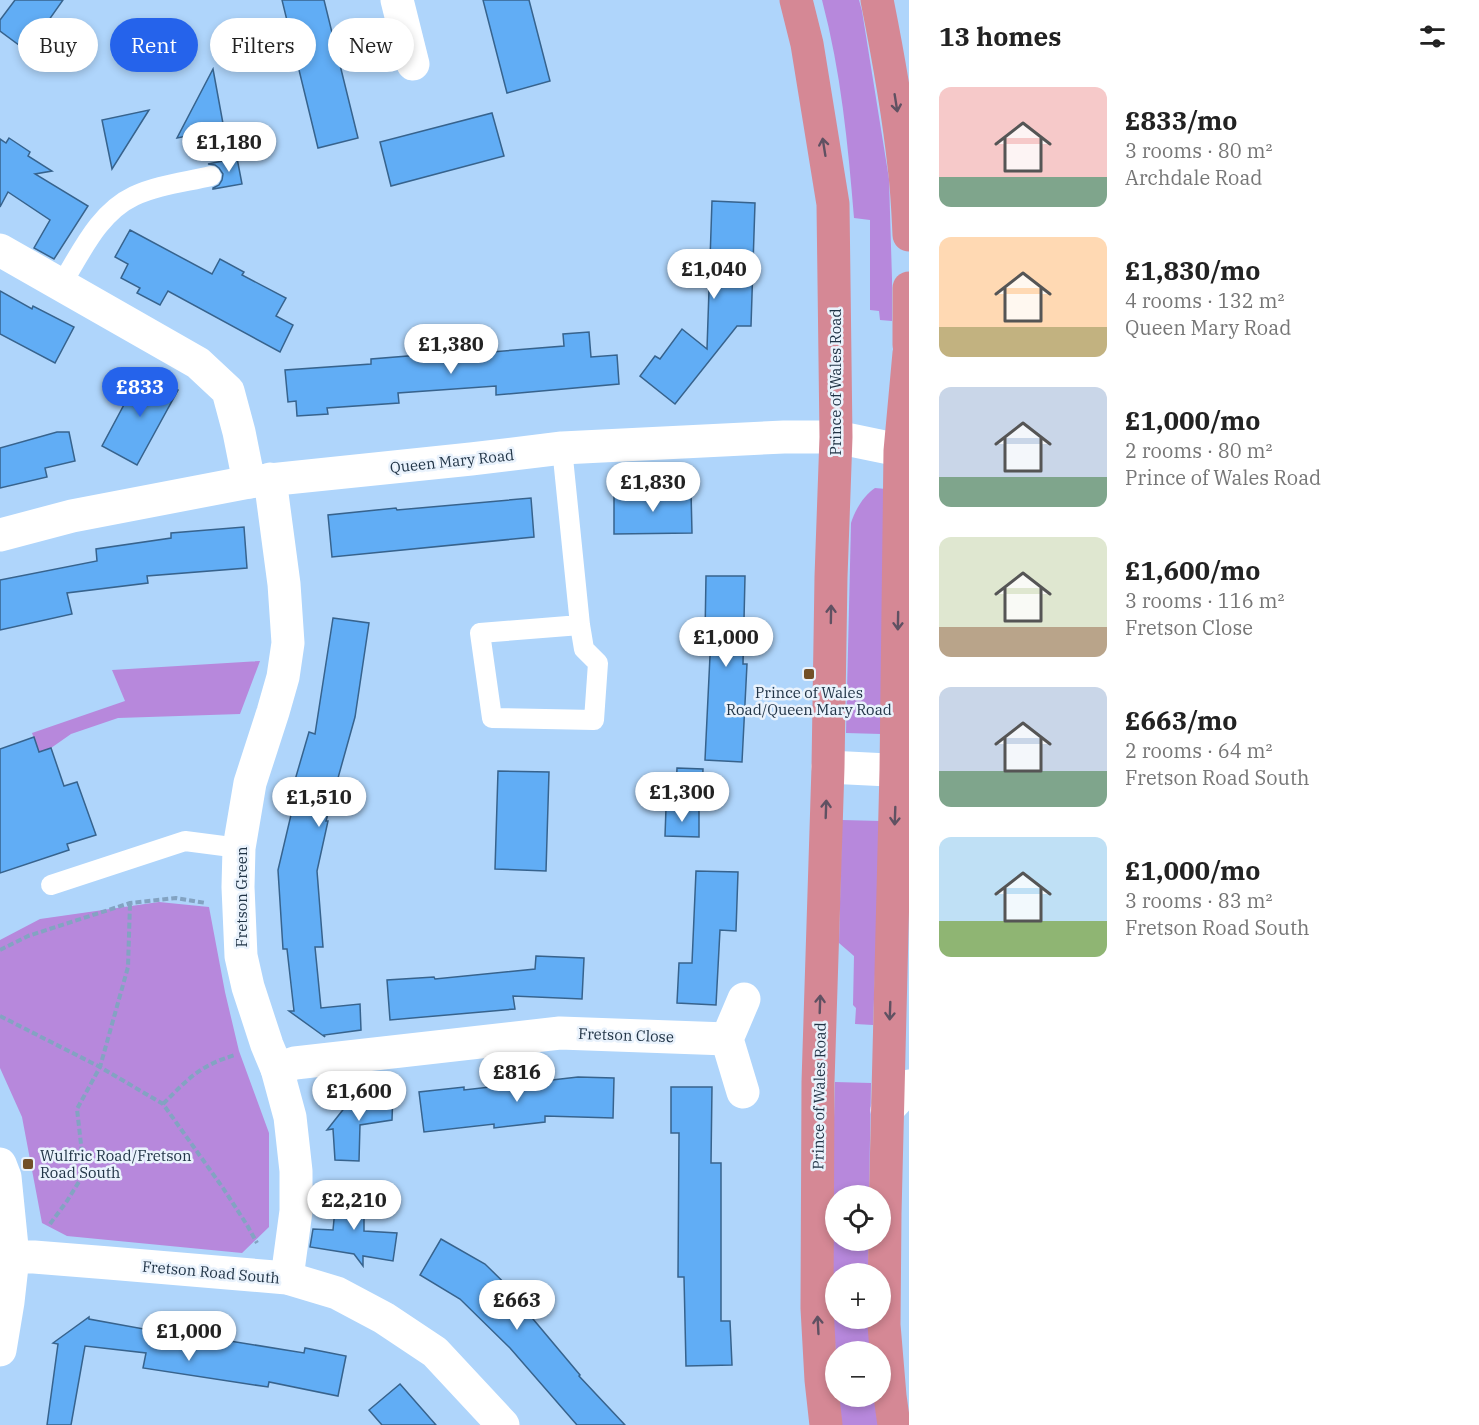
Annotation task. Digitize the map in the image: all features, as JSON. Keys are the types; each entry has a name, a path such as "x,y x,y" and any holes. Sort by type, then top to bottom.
{"highway":[{"name":"Prince of Wales Road","path":"796,0 807,44 833,204 836,437 818,1067 817,1296 821,1380 826,1425"},
{"path":"877,0 905,168 909,235"},
{"path":"909,288 909,345"},
{"path":"894,1425 884,1325 887,1110 903,770 905,452 909,353"}],"street":[{"path":"397,0 402,18"},
{"name":"Fretson Green","path":"0,250 198,363 228,390 239,432 260,480 284,584 288,643 283,677 250,783 239,848 238,905 241,956 248,987 290,1117 296,1171 297,1211 287,1278"},
{"name":"Queen Mary Road","path":"0,535 72,516 260,480 562,448 784,437 836,437 905,452"},
{"path":"828,767 903,770"},
{"path":"743,1092 727,1039 744,999"},
{"name":"Fretson Close","path":"272,1057 295,1063 560,1033 727,1039"},
{"path":"887,1110 909,1086"},
{"path":"0,1164 5,1177 13,1257 0,1350"},
{"name":"Fretson Road South","path":"13,1257 287,1278 337,1293 384,1318 435,1352 503,1425"}],"lane":[{"path":"61,285 96,228 112,211 133,196 144,192 211,176"},
{"path":"562,448 584,649 598,663 594,720 492,718 480,633 580,625"},
{"path":"51,885 185,841 239,848"}],"path":[{"path":"0,950 28,936 130,903 176,898 218,905 238,905"},
{"path":"46,1230 80,1180 82,1162 77,1109 100,1067 128,967 130,903"},
{"path":"0,1016 100,1067 163,1104 223,1188 260,1249"},
{"path":"163,1104 193,1074 215,1061 272,1057"}],"shaded area":[{"path":"822,0 859,0 862,11 889,179 892,321 880,320 879,311 870,310 870,220 854,218 839,81"},
{"path":"875,488 886,489 881,734 846,733 851,523 860,503"},
{"path":"260,661 240,714 118,718 71,734 51,748 39,752 32,733 125,701 112,670"},
{"path":"842,820 881,821 873,1025 855,1024 854,956 839,943"},
{"path":"159,902 209,907 239,1051 269,1133 269,1227 242,1253 67,1236 42,1223 22,1117 0,1068 0,940 40,919"},
{"path":"835,1082 871,1083 869,1185 833,1185"},
{"path":"833,1251 868,1251 868,1263 833,1263"},
{"path":"834,1329 869,1329 870,1341 835,1341"},
{"path":"838,1407 875,1407 878,1425 841,1425"}],"building":[{"path":"15,0 63,0 50,18 18,18 18,44 0,31 0,20"},
{"path":"282,0 324,0 328,18 328,72 342,72 358,138 318,148 300,72 316,72 316,18 286,18"},
{"path":"483,0 529,0 550,81 507,93"},
{"path":"211,72 214,72 224,129 177,138"},
{"path":"149,110 112,169 102,120"},
{"path":"492,113 504,156 391,186 380,142"},
{"path":"9,138 30,152 28,156 52,171 35,174 88,206 54,259 34,248 50,220 8,192 0,207 0,139 6,143"},
{"path":"237,158 242,184 213,189 219,185 223,174 215,165 208,164"},
{"path":"712,201 755,203 751,326 737,326 675,404 640,376 655,356 660,359 682,329 707,349"},
{"path":"130,230 212,274 220,259 244,272 242,275 286,298 276,316 293,325 280,352 168,291 160,305 137,293 140,288 121,278 128,264 115,257"},
{"path":"0,291 32,309 33,306 74,327 55,363 0,334"},
{"path":"589,332 591,357 617,355 619,384 496,395 496,386 398,393 399,403 327,408 328,414 297,416 296,401 288,402 285,370 371,364 371,359 420,355 420,351 443,349 467,347 467,354 564,346 563,334"},
{"path":"142,371 178,390 137,465 102,446"},
{"path":"57,432 69,432 75,461 45,468 47,477 0,488 0,448"},
{"path":"691,491 692,533 614,534 614,493"},
{"path":"531,498 534,537 332,557 328,515"},
{"path":"244,527 247,568 147,576 148,583 67,593 72,614 0,630 0,580 97,561 96,549 171,538 171,533"},
{"path":"706,576 745,576 743,664 747,664 742,762 705,760 711,635 705,635"},
{"path":"333,618 369,623 355,717 326,821 328,821 317,871 323,947 315,947 321,1008 360,1004 361,1030 324,1035 325,1037 289,1011 294,1011 287,949 283,949 278,870 299,781 295,780 309,732 315,734"},
{"path":"34,737 39,752 51,748 64,786 77,782 96,835 67,844 69,850 0,873 0,749"},
{"path":"677,768 703,769 702,795 676,794"},
{"path":"498,771 549,772 546,871 495,869"},
{"path":"666,808 699,809 699,837 665,836"},
{"path":"696,871 738,872 736,931 720,930 716,1005 677,1003 679,963 692,963"},
{"path":"536,956 584,958 582,999 513,996 515,1009 390,1020 387,980 434,977 435,979 535,969"},
{"path":"578,1077 614,1078 613,1118 545,1116 545,1122 494,1128 494,1124 424,1132 419,1092 464,1087 464,1090"},
{"path":"361,1087 361,1094 393,1092 392,1120 360,1125 359,1161 335,1160 333,1129 327,1130"},
{"path":"671,1087 712,1087 711,1163 721,1163 721,1321 730,1321 732,1365 686,1366 684,1277 678,1277 679,1133 671,1133"},
{"path":"337,1188 364,1191 364,1231 397,1233 393,1261 363,1256 363,1266 354,1254 310,1247 313,1229 333,1230"},
{"path":"441,1239 485,1264 537,1315 533,1319 579,1376 625,1425 577,1425 510,1348 460,1299 420,1275"},
{"path":"89,1317 89,1319 149,1330 150,1328 304,1353 305,1348 346,1356 338,1396 269,1382 268,1387 143,1368 146,1353 85,1346 71,1425 47,1425 58,1344 53,1343"},
{"path":"400,1384 436,1425 382,1425 369,1410"}],"place":[{"name":"Prince of Wales Road/Queen Mary Road","path":"809,674"},
{"name":"Wulfric Road/Fretson Road South","path":"28,1164"}]}
